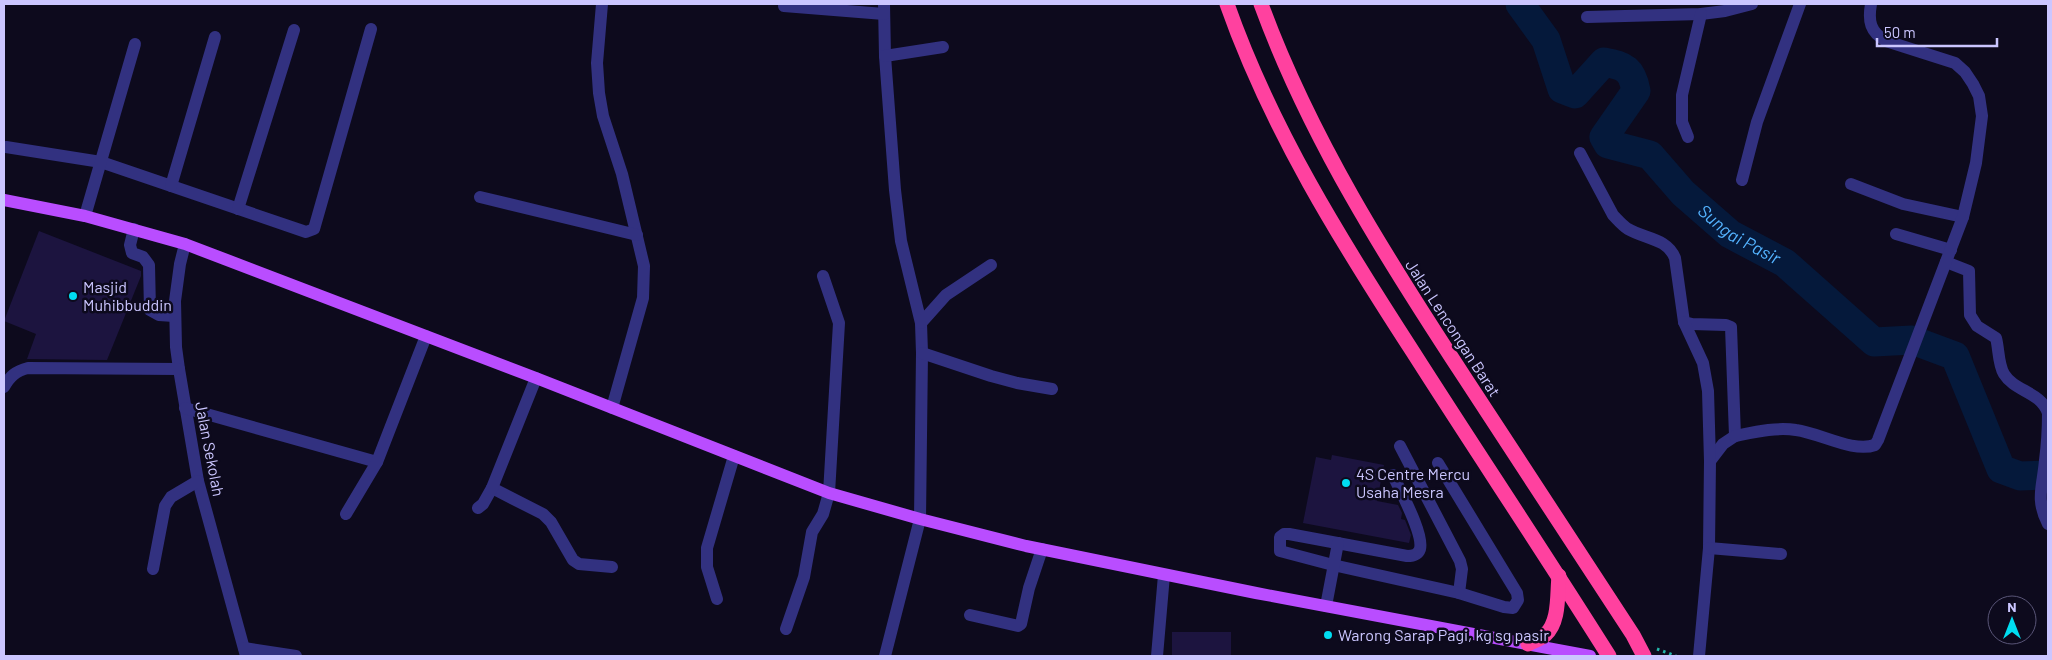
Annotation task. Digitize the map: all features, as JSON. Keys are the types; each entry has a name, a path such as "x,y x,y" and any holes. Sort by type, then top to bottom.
{"highway":[{"path":"1226,4 1239,39 1287,142 1322,208 1380,303 1559,576 1609,656"},
{"name":"Jalan Lencongan Barat","path":"1261,4 1274,39 1321,141 1392,265 1644,656"},
{"path":"1528,644 1544,636 1552,626 1555,616 1559,576"}],"main road":[{"path":"4,200 85,216 185,244 536,378 829,493 920,519 1042,549 1164,575 1590,656"}],"street":[{"path":"602,4 597,63 599,93 603,116 622,174 638,235 644,266 642,298 612,408"},
{"path":"1587,17 1701,14 1725,11 1752,4"},
{"path":"1742,180 1757,122 1800,4"},
{"path":"1710,461 1723,444 1735,436 1752,432 1796,430 1860,448 1874,445 1878,440 1963,217 1980,140 1982,116 1979,96 1965,72 1955,63 1886,41 1878,36 1870,23 1871,4"},
{"path":"784,6 884,9 884,56 890,138 901,241 921,323 922,353 920,519 885,656"},
{"path":"1688,137 1682,122 1682,95 1701,14"},
{"path":"6,147 101,162 306,232 311,231 314,229 371,29"},
{"path":"238,209 294,30"},
{"path":"171,186 215,37"},
{"path":"85,216 135,44"},
{"path":"884,56 943,47"},
{"path":"1580,153 1613,215 1620,223 1638,234 1663,243 1671,249 1675,258 1684,322 1707,376 1710,461 1709,548 1699,656"},
{"path":"1851,184 1903,204 1963,217"},
{"path":"480,197 638,235"},
{"path":"134,230 130,248 132,253 143,257 149,265 150,310 159,316 174,316"},
{"path":"1896,234 1949,256 1969,271 1970,315 1978,326 1996,338 2004,374 2042,401 2046,406 2048,413 2045,462 2040,484 2040,502 2048,524"},
{"name":"Jalan Sekolah","path":"185,244 177,278 174,316 179,369 198,480 245,652"},
{"path":"921,323 946,295 991,265"},
{"path":"786,630 804,577 812,532 823,514 829,493 839,323 823,276"},
{"path":"1684,322 1731,327 1735,436"},
{"path":"346,514 377,462 426,336"},
{"path":"922,353 991,376 1052,389"},
{"path":"4,387 8,378 17,371 28,368 179,369"},
{"path":"478,508 483,504 492,488 536,378"},
{"path":"185,408 377,462"},
{"path":"1400,446 1460,561 1462,569 1459,593"},
{"path":"717,599 706,557 734,456"},
{"path":"1393,475 1417,531 1420,546 1417,553 1407,556 1289,534 1284,534 1280,537 1280,551 1285,554 1459,593 1511,608 1515,607 1518,600 1517,593 1438,463"},
{"path":"153,569 166,506 171,497 198,480"},
{"path":"492,488 543,514 551,522 573,560 579,564 612,567"},
{"path":"1326,606 1338,544"},
{"path":"1709,548 1781,554"},
{"path":"970,615 1018,626 1021,624 1029,588 1042,549"},
{"path":"1157,656 1164,575"},
{"path":"245,652 296,656"}],"building":[{"name":"Masjid Muhibbuddin","path":"39,231 141,271 141,276 107,360 27,359 36,334 4,321"},
{"name":"4S Centre Mercu Usaha Mesra","path":"1332,455 1384,465 1377,501 1398,505 1402,513 1401,519 1405,520 1411,535 1409,543 1303,523 1316,457 1331,460"},
{"path":"1172,632 1231,632 1231,656 1172,656"}],"waterway":[{"name":"Sungai Pasir","path":"1520,4 1546,40 1562,89 1575,94 1604,62 1622,67 1630,73 1636,91 1604,137 1608,144 1650,155 1683,193 1730,234 1785,263 1874,342 1912,340 1955,356 2001,469 2020,476 2048,475"}],"place":[{"name":"Masjid Muhibbuddin","path":"73,296"},
{"name":"4S Centre Mercu Usaha Mesra","path":"1346,483"},
{"name":"Warong Sarap Pagi, kg sg pasir","path":"1328,635"}]}
